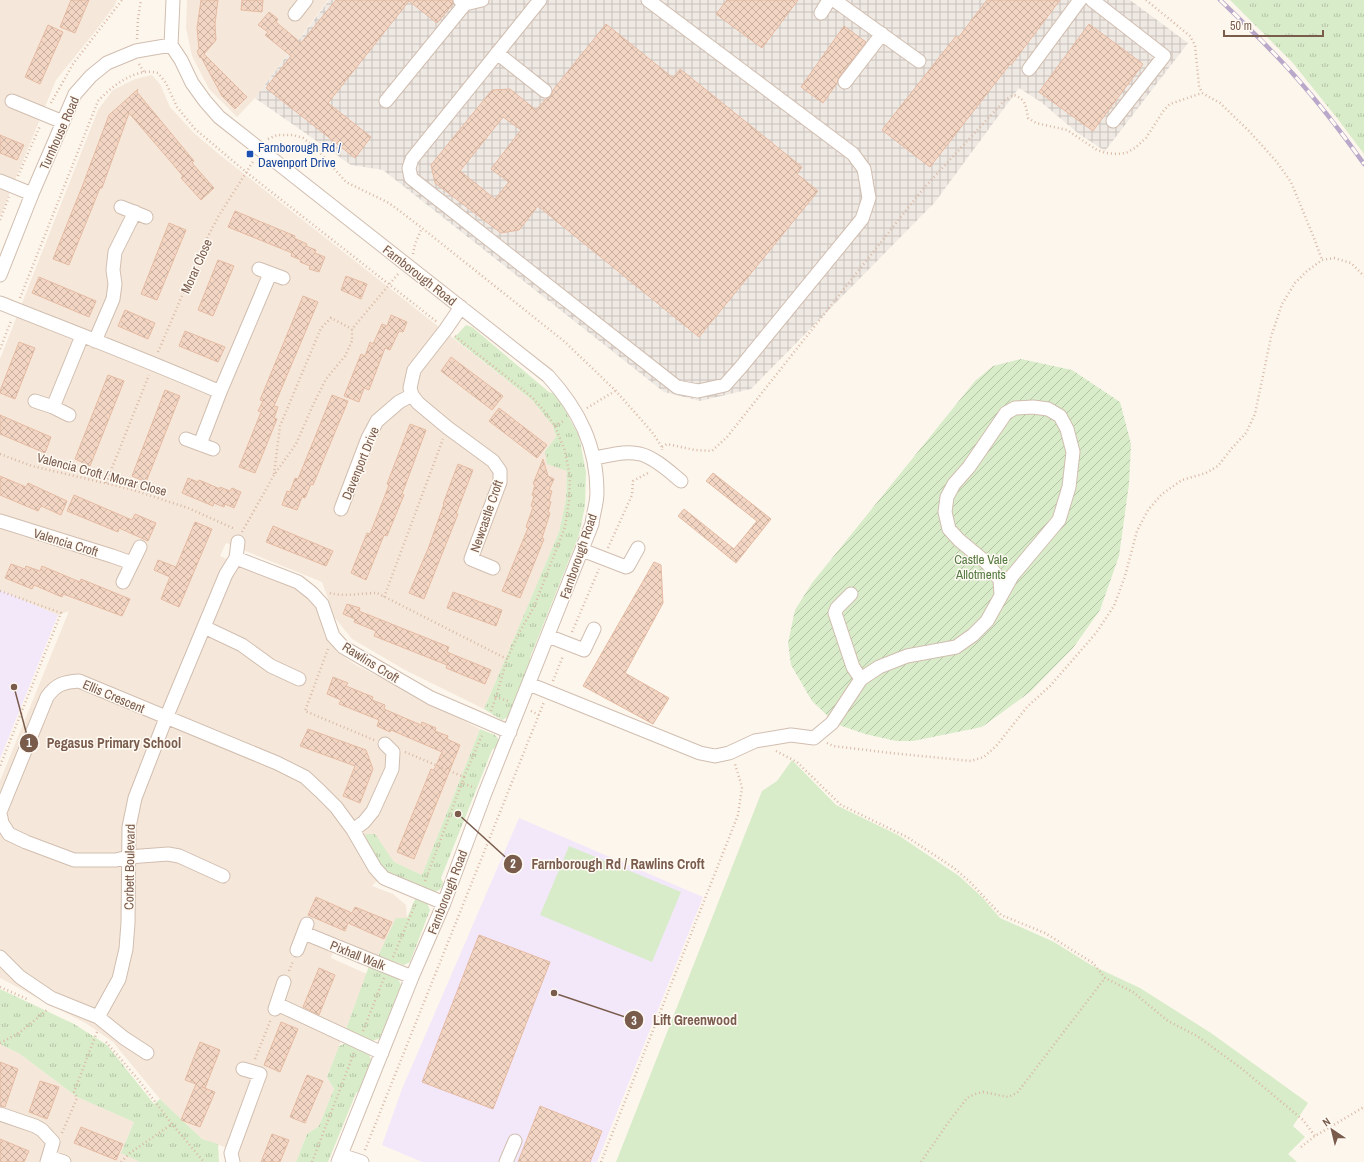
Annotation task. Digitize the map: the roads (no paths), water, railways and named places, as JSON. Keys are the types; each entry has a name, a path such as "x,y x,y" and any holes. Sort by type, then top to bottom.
{"street":[{"path":"171,45 173,0"},
{"path":"295,14 306,0"},
{"path":"386,101 462,2 482,0"},
{"path":"540,0 412,159 409,168 411,178 677,387 698,391 725,385 862,219 869,198 864,169 853,154 648,0"},
{"path":"821,13 829,0"},
{"path":"834,0 919,61"},
{"path":"1028,69 1080,0"},
{"path":"1092,0 1164,56 1113,121"},
{"path":"845,82 882,34"},
{"name":"Turnhouse Road","path":"0,275 32,194 76,94 91,76 107,63 136,51 171,45"},
{"name":"Farnborough Road","path":"171,45 182,60 192,83 219,117 548,376 564,393 585,432 594,458 597,494 592,524 485,793 444,903 412,977 340,1158"},
{"path":"497,53 545,91"},
{"path":"12,101 63,122"},
{"path":"0,181 32,194"},
{"path":"94,341 113,299 115,284 113,270 115,252 140,214 121,207"},
{"path":"200,444 265,271 283,278"},
{"path":"0,303 94,341 154,363 220,392"},
{"path":"412,395 410,388 414,370 461,307"},
{"path":"53,407 82,336"},
{"name":"Newcastle Croft","path":"412,395 418,403 448,428 493,462 500,471 500,482 471,559 493,568"},
{"name":"Davenport Drive","path":"341,509 368,438 377,420 399,402 412,395"},
{"path":"35,401 69,414"},
{"path":"529,684 700,753 715,756 729,753 755,741 791,736 814,738 832,723 861,679 879,667 907,656 956,647 973,636 987,621 1012,576 1059,520 1069,487 1073,452 1067,429 1060,416 1048,409 1033,407 1015,408 1006,413 969,467 954,484 947,498 945,512 949,529 959,540 988,564 1000,580 1001,594"},
{"path":"186,439 213,449"},
{"path":"594,458 622,453 640,454 659,463 682,480"},
{"name":"Valencia Croft","path":"0,522 132,563"},
{"path":"236,558 242,536"},
{"path":"123,582 140,547"},
{"path":"582,550 626,567 638,548"},
{"name":"Corbett Boulevard","path":"98,1017 119,978 126,949 129,892 128,827 135,798 166,718 226,574 236,558"},
{"name":"Rawlins Croft","path":"236,558 298,582 312,593 322,604 333,636 350,652 431,698 510,732"},
{"path":"851,594 837,608 835,613 853,667 861,679"},
{"path":"204,627 242,645 271,666 299,679"},
{"path":"548,636 584,650 594,629"},
{"name":"Ellis Crescent","path":"166,718 79,681 66,682 54,688 47,697 0,813 2,823 9,834 74,860 116,860 128,857 168,854 179,856 223,876"},
{"path":"166,718 277,763 289,773 305,777 336,807 352,830 374,868 384,878 444,903"},
{"path":"352,830 364,822 373,811 392,769 393,752 386,744"},
{"name":"Pixhall Walk","path":"297,950 306,928 412,977"},
{"path":"0,957 20,977 51,998 98,1017 124,1038 147,1053"},
{"path":"284,982 276,1006 382,1053"},
{"path":"233,1162 231,1153 260,1074 247,1070"},
{"path":"0,1114 35,1126 42,1130 53,1142 55,1160"},
{"path":"506,1162 515,1141"},
{"path":"340,1158 361,1162"}],"railway":[{"path":"1220,0 1294,75 1330,118 1364,164"}],"place":[{"name":"Farnborough Rd / Davenport Drive","path":"250,154"},
{"name":"Pegasus Primary School","path":"14,687"},
{"name":"Farnborough Rd / Rawlins Croft","path":"458,814"},
{"name":"Lift Greenwood","path":"554,993"}],"park label":[{"name":"Castle Vale Allotments","path":"981,566"}]}
